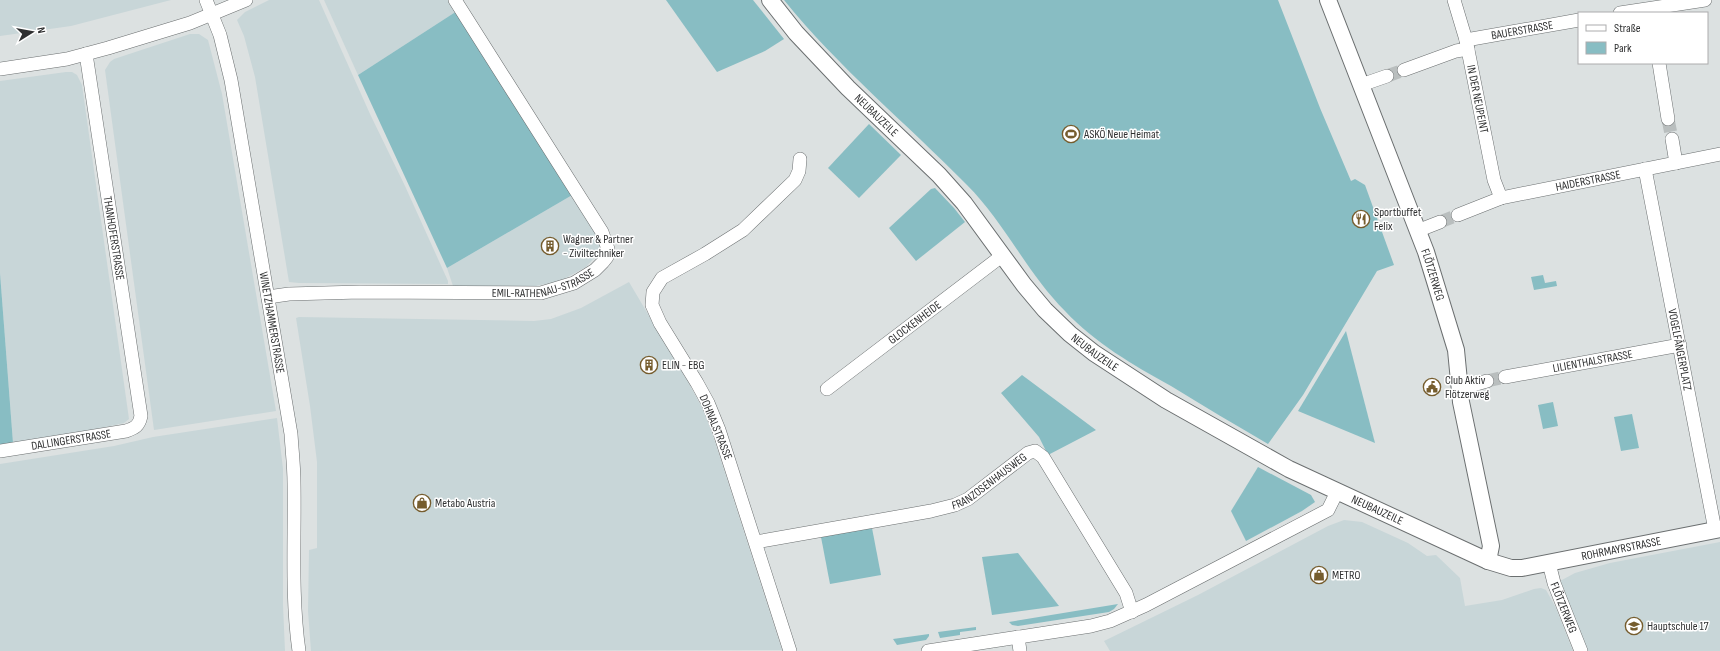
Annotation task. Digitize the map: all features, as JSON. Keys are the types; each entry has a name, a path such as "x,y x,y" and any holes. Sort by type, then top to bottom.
{"street":[{"name":"WINETZHAMMERSTRASSE","path":"206,0 220,35 231,80 291,434 294,481 294,600 299,651"},
{"path":"0,69 66,59 86,54 182,25 246,0"},
{"name":"EMIL-RATHENAU-STRASSE","path":"268,297 289,294 329,293 541,293 574,283 595,270 604,262 607,257 608,250 602,232 455,0"},
{"name":"NEUBAUZEILE","path":"770,0 796,33 848,88 959,197 1045,310 1070,334 1094,353 1166,400 1289,469 1488,561 1511,568 1522,568"},
{"name":"FLÖTZERWEG","path":"1328,0 1426,252 1456,350 1461,402 1491,546 1488,561"},
{"name":"IN DER NEUPEINT","path":"1454,0 1467,44 1494,180 1501,198"},
{"path":"1625,12 1650,7 1705,0"},
{"name":"BAUERSTRASSE","path":"1404,70 1456,51 1467,44 1578,20"},
{"name":"THANHOFERSTRASSE","path":"86,54 141,416 140,423"},
{"path":"1659,64 1668,119"},
{"path":"1361,85 1387,76"},
{"path":"1672,139 1676,163"},
{"name":"HAIDERSTRASSE","path":"1458,215 1501,198 1720,154"},
{"name":"DOHNALSTRASSE","path":"790,651 728,454 708,403 660,323 652,305 653,292 662,278 743,230 795,180 799,171 800,159"},
{"name":"VOGELFÄNGERPLATZ","path":"1646,169 1718,530"},
{"path":"1418,231 1440,222"},
{"name":"GLOCKENHEIDE","path":"827,389 1003,255"},
{"name":"LILIENTHALSTRASSE","path":"1505,377 1680,344"},
{"path":"1459,386 1473,385 1487,381"},
{"name":"DALLINGERSTRASSE","path":"0,451 126,431 135,428 140,423"},
{"name":"FRANZOSENHAUSWEG","path":"756,542 920,513 956,505 982,489 1028,453 1035,451 1043,457 1126,593 1132,612"},
{"path":"928,651 1091,626 1110,621 1132,612 1328,510 1337,492"},
{"name":"ROHRMAYRSTRASSE","path":"1522,568 1718,530"},
{"name":"FLÖTZERWEG","path":"1550,563 1554,583 1581,651"},
{"path":"1018,637 1020,651"}],"shaded area":[{"path":"0,0 171,0 71,26 0,36"},
{"path":"269,0 319,0 370,114 405,186 448,281 448,284 289,282 255,77 244,36 237,20 245,12"},
{"path":"324,0 450,0 457,11 358,75"},
{"path":"190,34 199,34 208,40 222,94 276,411 154,430 105,70 114,59"},
{"path":"72,72 77,75 82,85 129,419 124,423 78,433 13,443 0,273 0,81"},
{"path":"574,194 599,236 601,244 593,259 586,267 560,281 531,287 453,286 447,268"},
{"path":"629,282 706,415 782,650 311,651 308,611 309,550 317,548 317,462 296,318 534,321 551,319 581,308"},
{"path":"277,418 283,469 283,605 285,651 0,651 0,464 114,446 153,437"},
{"name":"METRO","path":"1344,520 1362,522 1408,543 1427,556 1436,555 1460,578 1465,606 1502,600 1534,589 1541,588 1546,590 1556,608 1573,651 1110,651 1104,641 1198,595 1328,526"},
{"path":"1720,542 1720,651 1588,651 1560,581 1575,573 1610,563"}],"green space":[{"path":"666,0 753,0 784,39 765,51 717,72"},
{"path":"784,0 1278,0 1320,108 1351,181 1355,179 1365,185 1394,265 1377,271 1303,395 1268,444 1115,353 1077,323 1039,281 981,200 944,162 850,72 805,25"},
{"path":"457,11 574,194 447,268 358,75"},
{"path":"869,124 901,155 859,198 828,168"},
{"path":"935,188 965,222 916,261 889,228 931,189"},
{"path":"0,273 13,443 0,445"},
{"path":"1543,275 1545,283 1556,281 1557,286 1534,290 1531,277"},
{"path":"1346,331 1375,443 1298,411"},
{"path":"1022,375 1096,430 1048,455 1039,437 1001,393"},
{"path":"1553,402 1558,426 1543,429 1538,405"},
{"path":"1632,414 1639,448 1621,451 1614,417"},
{"path":"1258,467 1311,495 1315,502 1302,511 1246,541 1231,511"},
{"path":"872,528 881,575 830,584 821,537"},
{"path":"1018,553 1059,606 992,615 982,557"},
{"path":"1118,604 1109,612 1018,626 1012,625 1009,622"},
{"path":"976,627 976,630 960,632 960,635 940,638 938,632"},
{"path":"929,634 926,640 897,645 893,639"}],"tunnel":[{"path":"1387,76 1404,70"},
{"path":"1668,119 1672,139"},
{"path":"1440,222 1458,215"},
{"path":"1487,381 1505,377"}],"place":[{"name":"ASKÖ Neue Heimat","path":"1071,134"},
{"name":"Sportbuffet Felix","path":"1361,219"},
{"name":"Wagner & Partner - Ziviltechniker","path":"550,246"},
{"name":"ELIN - EBG","path":"649,365"},
{"name":"Club Aktiv Flötzerweg","path":"1432,387"},
{"name":"Metabo Austria","path":"422,503"},
{"name":"METRO","path":"1319,575"},
{"name":"Hauptschule 17","path":"1634,626"}]}
